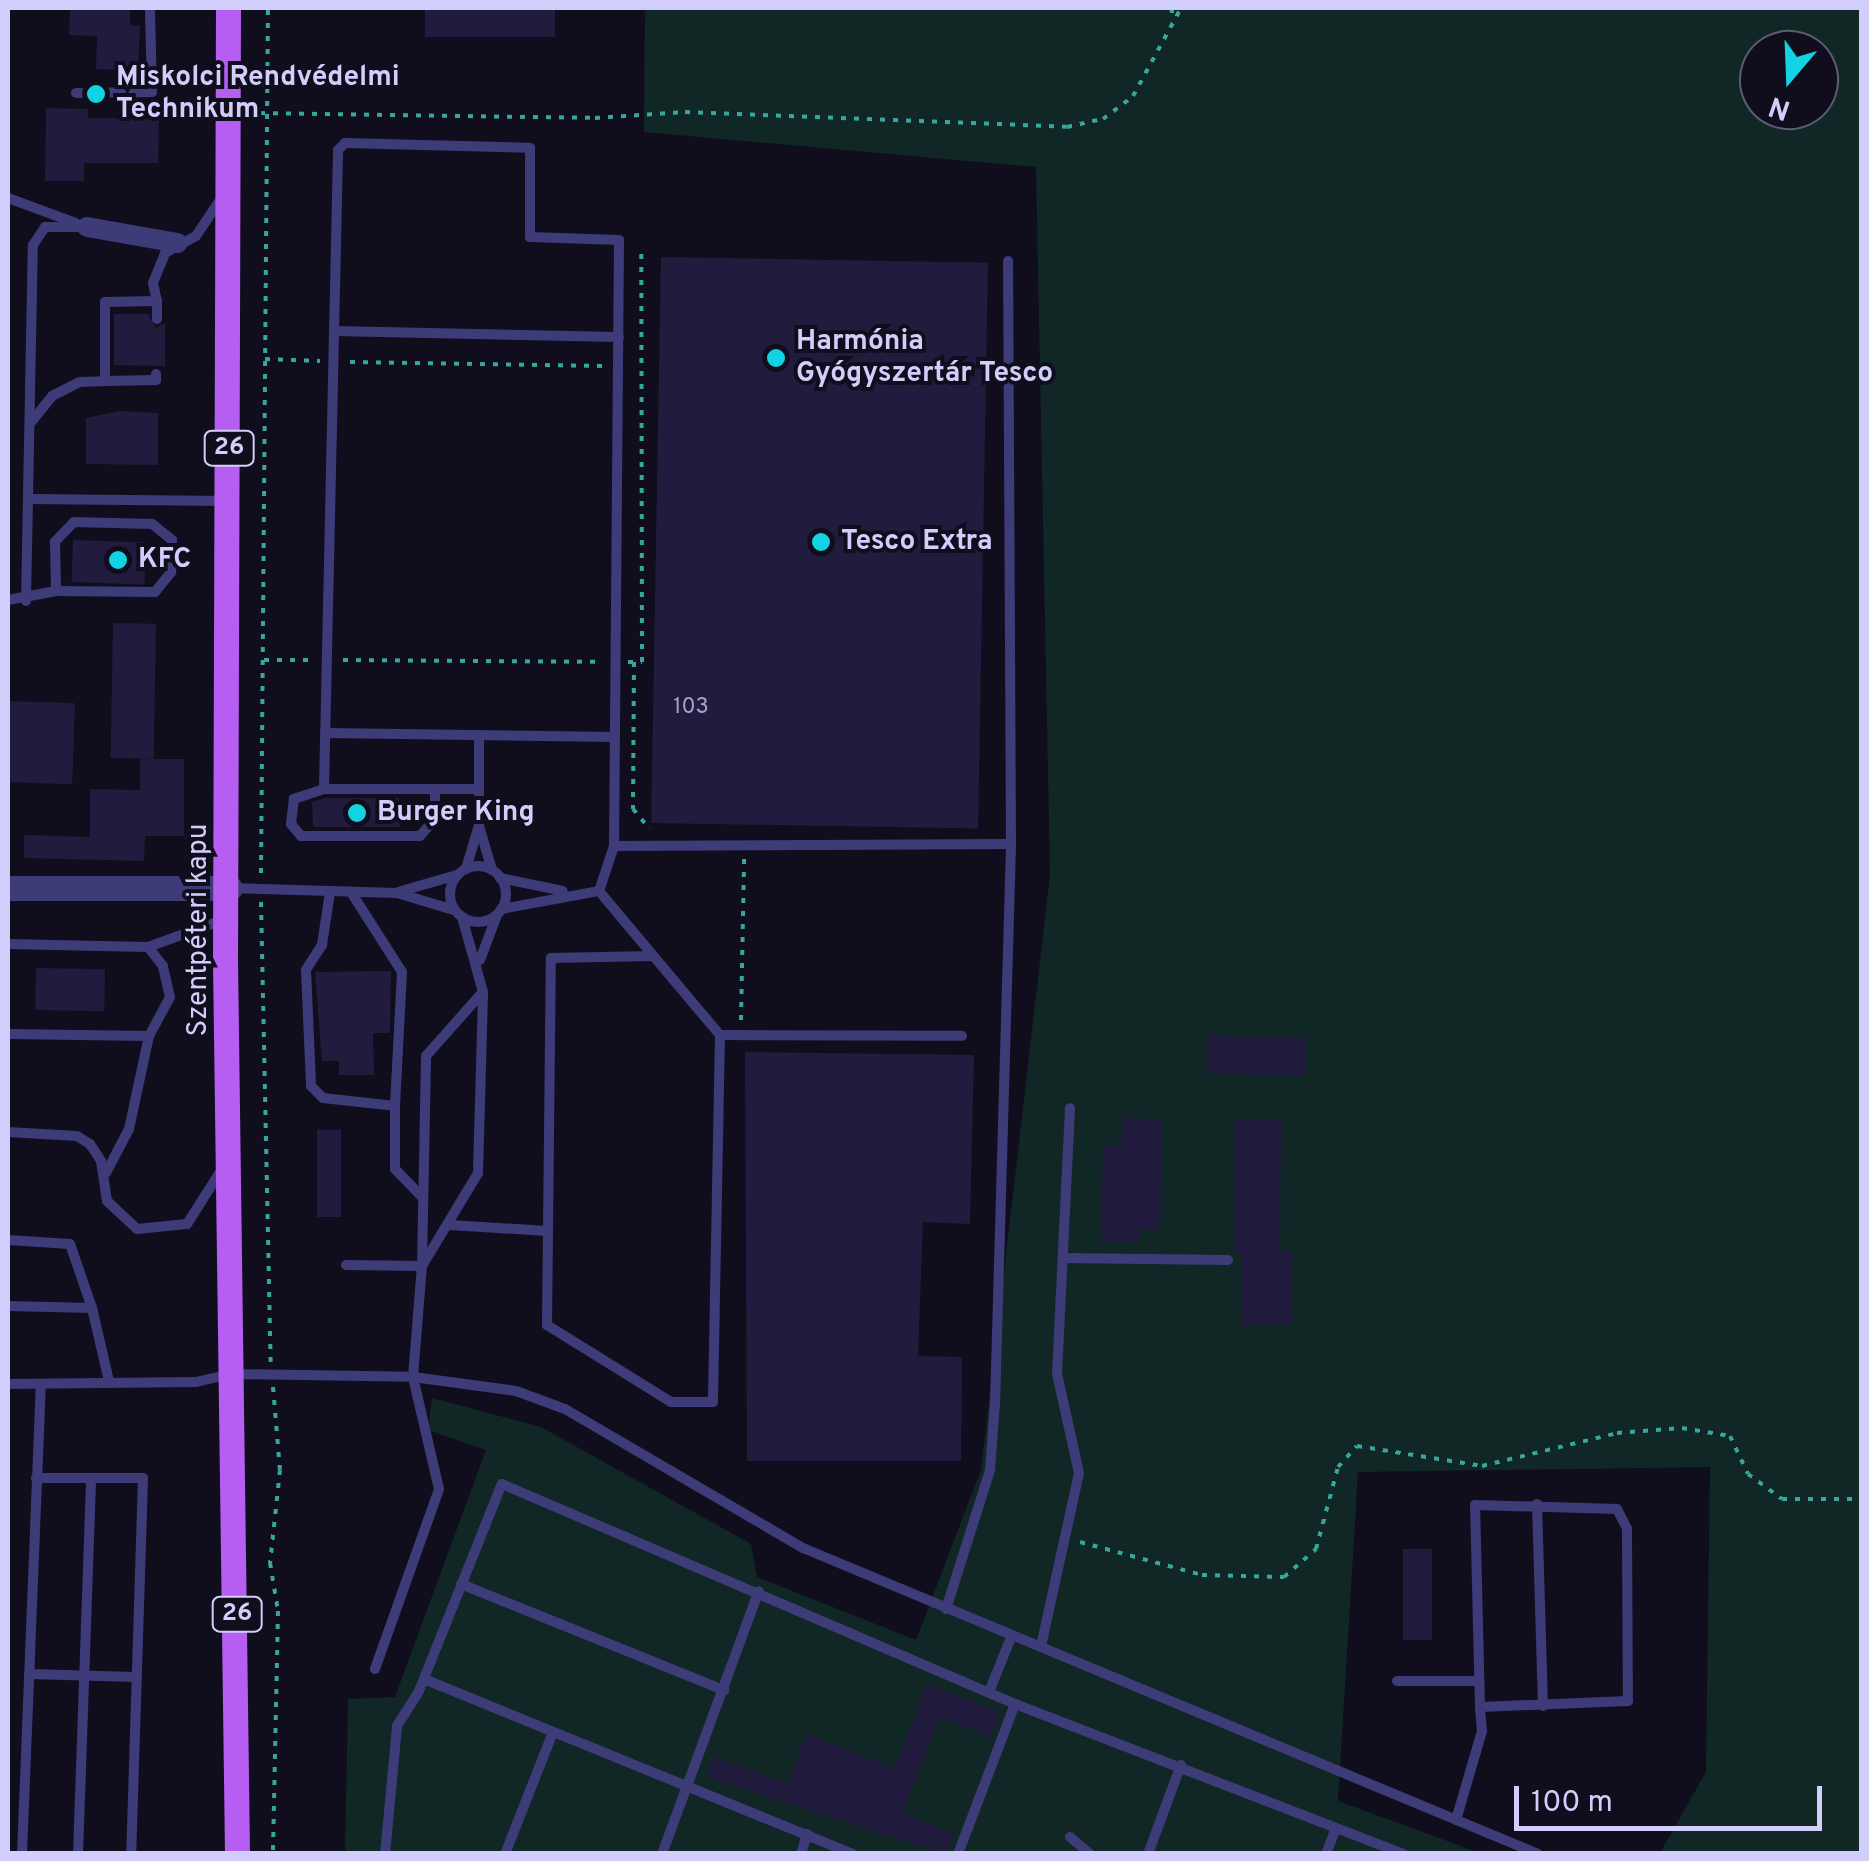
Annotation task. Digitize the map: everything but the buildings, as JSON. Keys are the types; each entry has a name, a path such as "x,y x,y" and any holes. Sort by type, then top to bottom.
{"main road":[{"name":"Szentpéteri kapu","path":"228,8 230,888 226,919 237,1854"}],"street":[{"path":"87,227 178,243"},
{"path":"8,888 230,888"}],"lane":[{"path":"76,93 152,92 150,8"},
{"path":"324,790 339,146 504,146 532,154 530,237 620,240 614,846 598,890"},
{"path":"156,319 160,263 178,243 196,236 228,189"},
{"path":"8,198 87,227"},
{"path":"26,601 33,245 46,227 87,227"},
{"path":"946,1608 992,1437 1011,844 1008,261"},
{"path":"105,381 105,302 157,301"},
{"path":"334,331 618,337"},
{"path":"31,422 52,396 80,382 156,374"},
{"path":"29,500 230,501"},
{"path":"8,600 26,601 56,591 155,592 172,572 172,540 152,524 74,522 55,542 56,591"},
{"path":"325,733 615,738"},
{"path":"478,736 479,826 496,874 499,912 480,960"},
{"path":"434,790 435,819 420,836 301,836 291,824 294,799 324,790 478,789"},
{"path":"422,1266 478,1174 483,992 480,960 458,913 462,872 479,826"},
{"path":"614,846 1011,844"},
{"path":"230,888 397,892 462,872 496,874 569,893"},
{"path":"397,892 477,922 569,893 598,890"},
{"path":"598,890 654,956 720,1035 713,1402 671,1402 547,1325 550,958 654,956"},
{"path":"330,892 322,944 306,970 311,1086 323,1098 396,1106"},
{"path":"351,892 402,972 395,1169 423,1198"},
{"path":"8,944 148,947 226,919"},
{"path":"103,1184 129,1129 149,1036 170,997 163,966 148,947"},
{"path":"375,1668 439,1488 413,1377 422,1266 426,1056 483,992"},
{"path":"8,1034 149,1036"},
{"path":"720,1035 962,1036"},
{"path":"1041,1646 1079,1473 1058,1374 1070,1108"},
{"path":"8,1132 77,1136 102,1161 107,1201 137,1229 173,1230 186,1224 231,1156"},
{"path":"450,1225 548,1231"},
{"path":"8,1240 70,1244 92,1308 110,1381"},
{"path":"1063,1258 1228,1260"},
{"path":"346,1264 422,1266"},
{"path":"8,1306 92,1308"},
{"path":"8,1384 196,1382 231,1374 272,1374 413,1377 516,1391 565,1409 803,1548 1538,1854"},
{"path":"22,1854 40,1384"},
{"path":"36,1478 143,1478 131,1854"},
{"path":"78,1854 91,1478"},
{"path":"385,1854 384,1804 397,1726 424,1679 502,1484 1015,1704 1181,1764 1335,1831 1404,1854"},
{"path":"1537,1504 1543,1706"},
{"path":"1456,1820 1480,1756 1475,1505 1606,1504 1627,1529 1628,1701 1480,1707"},
{"path":"462,1584 724,1690"},
{"path":"662,1854 758,1591"},
{"path":"989,1692 1012,1635"},
{"path":"29,1674 136,1677"},
{"path":"424,1679 853,1854"},
{"path":"1397,1681 1480,1681"},
{"path":"958,1854 1015,1704"},
{"path":"505,1854 553,1732"},
{"path":"1148,1854 1181,1764"},
{"path":"1326,1854 1335,1831"},
{"path":"802,1854 806,1834"},
{"path":"1070,1837 1090,1854"}],"path":[{"path":"268,8 260,890 272,1374 280,1470 270,1563 278,1612 274,1854"},
{"path":"1171,8 1174,20"},
{"path":"229,112 595,118 685,112 1067,126 1103,118 1133,96 1181,8"},
{"path":"264,660 642,662 641,254"},
{"path":"265,359 639,366"},
{"path":"634,662 633,809 639,824 658,833"},
{"path":"741,1036 744,846"},
{"path":"1066,1538 1259,1582 1284,1577 1316,1549 1338,1466 1357,1446 1482,1466 1606,1435 1682,1428 1730,1436 1748,1474 1782,1499 1862,1499"}],"green space":[{"path":"645,8 1861,8 1861,1853 1660,1853 1706,1772 1710,1467 1358,1472 1338,1801 1480,1853 345,1854 348,1699 395,1697 486,1450 428,1430 432,1398 541,1427 751,1544 757,1577 916,1640 981,1470 1050,875 1036,167 644,132"}],"place":[{"name":"Miskolci Rendvédelmi Technikum","path":"96,94"},
{"name":"Harmónia Gyógyszertár Tesco","path":"776,358"},
{"name":"Tesco Extra","path":"821,542"},
{"name":"KFC","path":"118,560"},
{"name":"Burger King","path":"357,813"}]}
